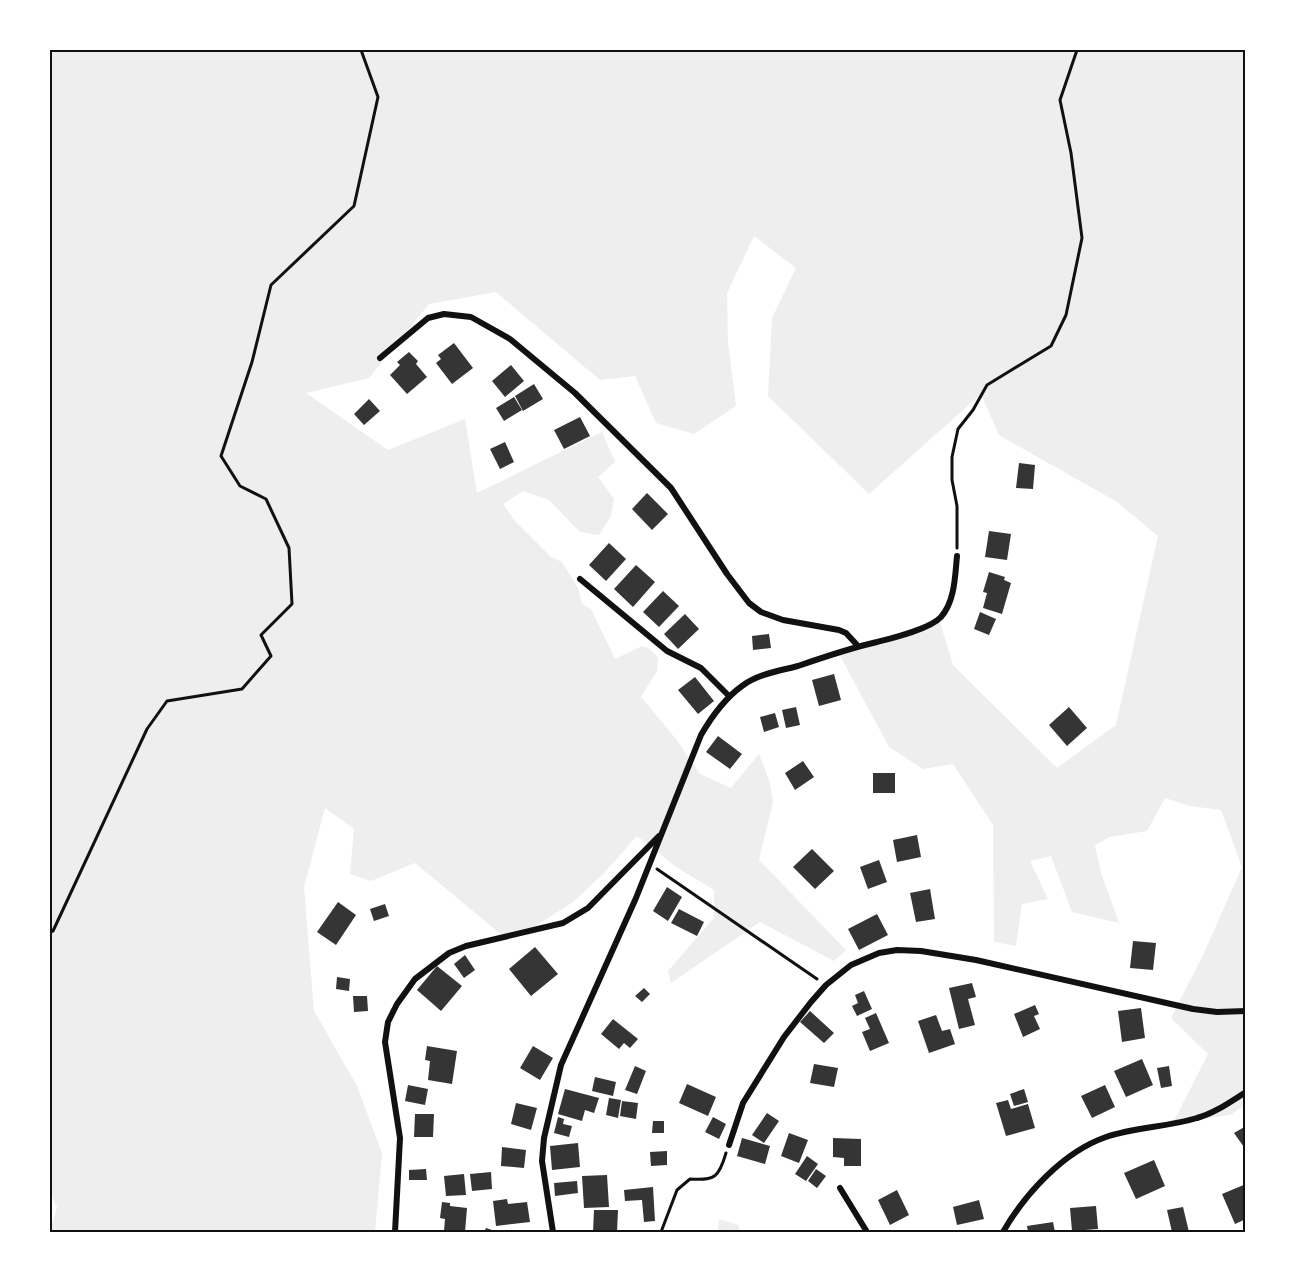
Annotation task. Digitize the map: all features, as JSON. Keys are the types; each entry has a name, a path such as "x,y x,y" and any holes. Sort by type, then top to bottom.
{"street":[{"path":"380,358 428,318 444,314 471,317 510,339 575,393 671,488 727,574 749,603 761,612 783,620 846,633 858,646"},
{"path":"553,1233 542,1161 543,1138 561,1065 650,864 701,735 711,717 743,684 858,646 896,638 939,619 951,599 957,556"},
{"path":"580,579 667,651 701,668 729,696"},
{"path":"395,1233 400,1138 385,1042 388,1022 397,1004 414,979 449,953 466,946 563,923 574,918 588,908 660,835"},
{"path":"729,1145 739,1111 784,1037 826,985 851,965 879,953 897,950 921,951 976,960 1193,1009 1217,1012 1245,1011"},
{"path":"1003,1233 1031,1192 1046,1176 1086,1148 1111,1136 1197,1118 1213,1112 1245,1092"},
{"path":"840,1188 867,1233"}],"path":[{"path":"50,932 53,931 147,729 167,701 242,689 271,656 261,635 292,604 289,548 266,499 240,486 221,456 252,362 271,285 354,206 378,97 361,50"},
{"path":"957,556 957,506 952,480 952,457 958,429 973,410 987,385 1051,346 1066,315 1082,238 1071,153 1060,100 1077,50"},
{"path":"650,864 826,985"},
{"path":"661,1233 678,1190 690,1179 708,1181 720,1172 729,1145"}],"shaded area":[{"path":"50,50 1245,50 1245,1105 1230,1115 1173,1123 1208,1054 1171,1018 1204,953 1242,867 1221,810 1189,806 1165,798 1147,831 1110,837 1095,845 1101,873 1119,923 1072,912 1051,856 1030,861 1048,899 1022,904 1016,946 994,942 993,825 953,764 923,769 889,747 838,652 896,638 939,619 953,665 1057,768 1116,725 1158,536 1117,502 999,435 981,394 869,494 768,396 772,318 796,268 754,236 727,293 728,343 736,406 694,434 656,423 635,376 600,380 496,292 429,304 369,378 306,393 388,450 465,419 477,493 602,432 615,462 598,477 614,499 611,516 599,535 580,532 549,500 523,491 503,504 515,521 551,557 562,562 578,588 582,604 591,609 615,659 642,646 650,649 658,658 657,671 641,697 676,739 700,774 731,788 759,754 770,783 773,802 759,860 846,950 834,961 760,922 671,983 668,971 714,918 714,890 676,867 637,836 603,874 573,902 528,931 503,936 415,863 371,881 350,874 354,829 325,808 304,887 314,1011 357,1086 382,1153 375,1232 50,1232 57,1207 50,1193"},
{"path":"719,1219 738,1225 740,1232 718,1232"}],"building":[{"path":"454,343 473,368 452,384 436,363 441,359 438,355"},
{"path":"409,352 418,361 416,364 427,377 407,394 390,375 400,365 397,362"},
{"path":"511,365 524,381 505,397 492,381"},
{"path":"534,384 543,399 523,411 515,396"},
{"path":"514,397 522,410 504,421 496,408"},
{"path":"369,399 380,411 364,425 354,414"},
{"path":"580,417 590,436 564,449 554,430"},
{"path":"505,442 514,462 500,469 490,449"},
{"path":"1019,463 1035,465 1033,489 1016,488"},
{"path":"647,493 668,514 652,530 632,509"},
{"path":"989,531 1011,534 1007,560 985,557"},
{"path":"609,543 626,559 606,581 589,565"},
{"path":"636,565 655,582 633,607 614,589"},
{"path":"989,572 1005,577 1004,580 1011,583 1002,614 983,608 987,593 983,592"},
{"path":"663,591 679,606 659,627 643,612"},
{"path":"980,612 996,619 989,635 974,629"},
{"path":"685,614 699,629 678,649 664,634"},
{"path":"769,634 771,648 753,650 752,636"},
{"path":"834,674 841,700 819,706 812,680"},
{"path":"695,677 714,701 698,714 678,690"},
{"path":"796,707 800,725 786,728 782,710"},
{"path":"1069,707 1087,728 1067,746 1049,725"},
{"path":"775,713 779,727 764,732 760,717"},
{"path":"718,736 742,754 730,769 706,752"},
{"path":"803,761 814,777 795,790 785,773"},
{"path":"873,773 895,773 895,793 873,793"},
{"path":"917,835 921,857 897,862 893,840"},
{"path":"812,849 834,871 815,889 793,867"},
{"path":"879,860 887,882 868,889 860,867"},
{"path":"667,887 682,897 668,921 653,911"},
{"path":"930,889 935,919 916,922 910,893"},
{"path":"338,902 356,915 336,945 317,932"},
{"path":"385,904 389,916 374,921 370,909"},
{"path":"679,909 704,922 697,936 671,923"},
{"path":"877,914 888,935 859,950 848,929"},
{"path":"1133,941 1156,943 1153,970 1130,968"},
{"path":"535,947 558,974 531,996 509,969"},
{"path":"465,955 475,970 464,978 454,964"},
{"path":"437,966 462,986 441,1011 417,990"},
{"path":"337,977 350,979 349,991 336,989"},
{"path":"972,983 976,997 968,999 975,1025 959,1029 949,988"},
{"path":"644,988 650,994 642,1002 635,996"},
{"path":"864,991 872,1009 857,1016 852,1006 858,1003 855,995"},
{"path":"353,996 367,996 368,1011 354,1012"},
{"path":"1035,1005 1039,1014 1034,1016 1040,1029 1023,1037 1014,1014"},
{"path":"1141,1008 1145,1038 1122,1042 1118,1011"},
{"path":"810,1011 834,1033 824,1043 800,1022"},
{"path":"876,1013 889,1043 870,1051 862,1032 870,1029 865,1018"},
{"path":"936,1015 942,1031 950,1029 955,1044 929,1053 918,1021"},
{"path":"613,1019 638,1039 630,1048 624,1043 619,1049 601,1034"},
{"path":"427,1046 457,1051 452,1084 428,1080 430,1061 425,1060"},
{"path":"533,1046 553,1058 540,1080 520,1068"},
{"path":"1142,1059 1153,1085 1126,1097 1114,1071"},
{"path":"814,1064 838,1068 834,1087 810,1083"},
{"path":"635,1066 646,1071 637,1094 625,1090"},
{"path":"1169,1066 1172,1086 1161,1088 1157,1068"},
{"path":"595,1077 616,1082 613,1096 592,1091"},
{"path":"687,1084 716,1097 708,1116 679,1103"},
{"path":"408,1085 428,1089 425,1105 405,1101"},
{"path":"1105,1085 1115,1107 1092,1118 1081,1096"},
{"path":"565,1089 599,1098 594,1113 585,1110 582,1121 558,1114"},
{"path":"1024,1089 1028,1102 1014,1106 1010,1094"},
{"path":"609,1098 621,1100 618,1118 606,1115"},
{"path":"1008,1100 1011,1109 1028,1104 1035,1128 1006,1136 996,1103"},
{"path":"622,1101 638,1103 636,1119 620,1116"},
{"path":"516,1103 537,1108 531,1130 511,1124"},
{"path":"767,1113 779,1121 764,1143 752,1135"},
{"path":"415,1114 434,1114 433,1137 414,1137"},
{"path":"558,1117 564,1119 563,1124 572,1126 569,1137 554,1133"},
{"path":"713,1117 726,1124 719,1139 705,1132"},
{"path":"653,1121 664,1121 664,1133 652,1133"},
{"path":"1246,1126 1246,1150 1234,1133"},
{"path":"789,1133 808,1140 799,1163 781,1156"},
{"path":"742,1138 770,1146 765,1164 737,1156"},
{"path":"833,1138 861,1139 861,1166 844,1166 844,1158 833,1157"},
{"path":"578,1143 580,1167 552,1170 550,1146"},
{"path":"502,1147 526,1150 524,1168 501,1166"},
{"path":"667,1151 667,1165 651,1166 650,1152"},
{"path":"807,1156 818,1164 806,1181 795,1174"},
{"path":"1154,1160 1165,1186 1136,1199 1124,1173"},
{"path":"426,1169 427,1180 409,1180 409,1170"},
{"path":"816,1169 826,1176 817,1188 808,1181"},
{"path":"491,1172 492,1189 472,1191 470,1174"},
{"path":"464,1174 466,1195 446,1196 444,1176"},
{"path":"607,1175 609,1207 584,1208 582,1176"},
{"path":"577,1181 578,1193 555,1196 554,1183"},
{"path":"1246,1184 1246,1219 1235,1224 1222,1194"},
{"path":"653,1187 655,1221 644,1222 642,1200 625,1201 624,1190"},
{"path":"897,1190 909,1215 890,1225 878,1200"},
{"path":"507,1199 508,1204 527,1202 530,1222 496,1226 493,1201"},
{"path":"979,1200 984,1219 957,1225 953,1207"},
{"path":"442,1202 450,1203 450,1206 467,1208 465,1232 444,1231 445,1219 440,1218"},
{"path":"1096,1206 1098,1229 1072,1231 1070,1208"},
{"path":"1183,1207 1189,1232 1172,1232 1167,1210"},
{"path":"594,1210 618,1210 617,1232 593,1232"},
{"path":"1053,1222 1055,1232 1028,1232 1027,1226"},
{"path":"486,1228 498,1232 484,1232"}]}
